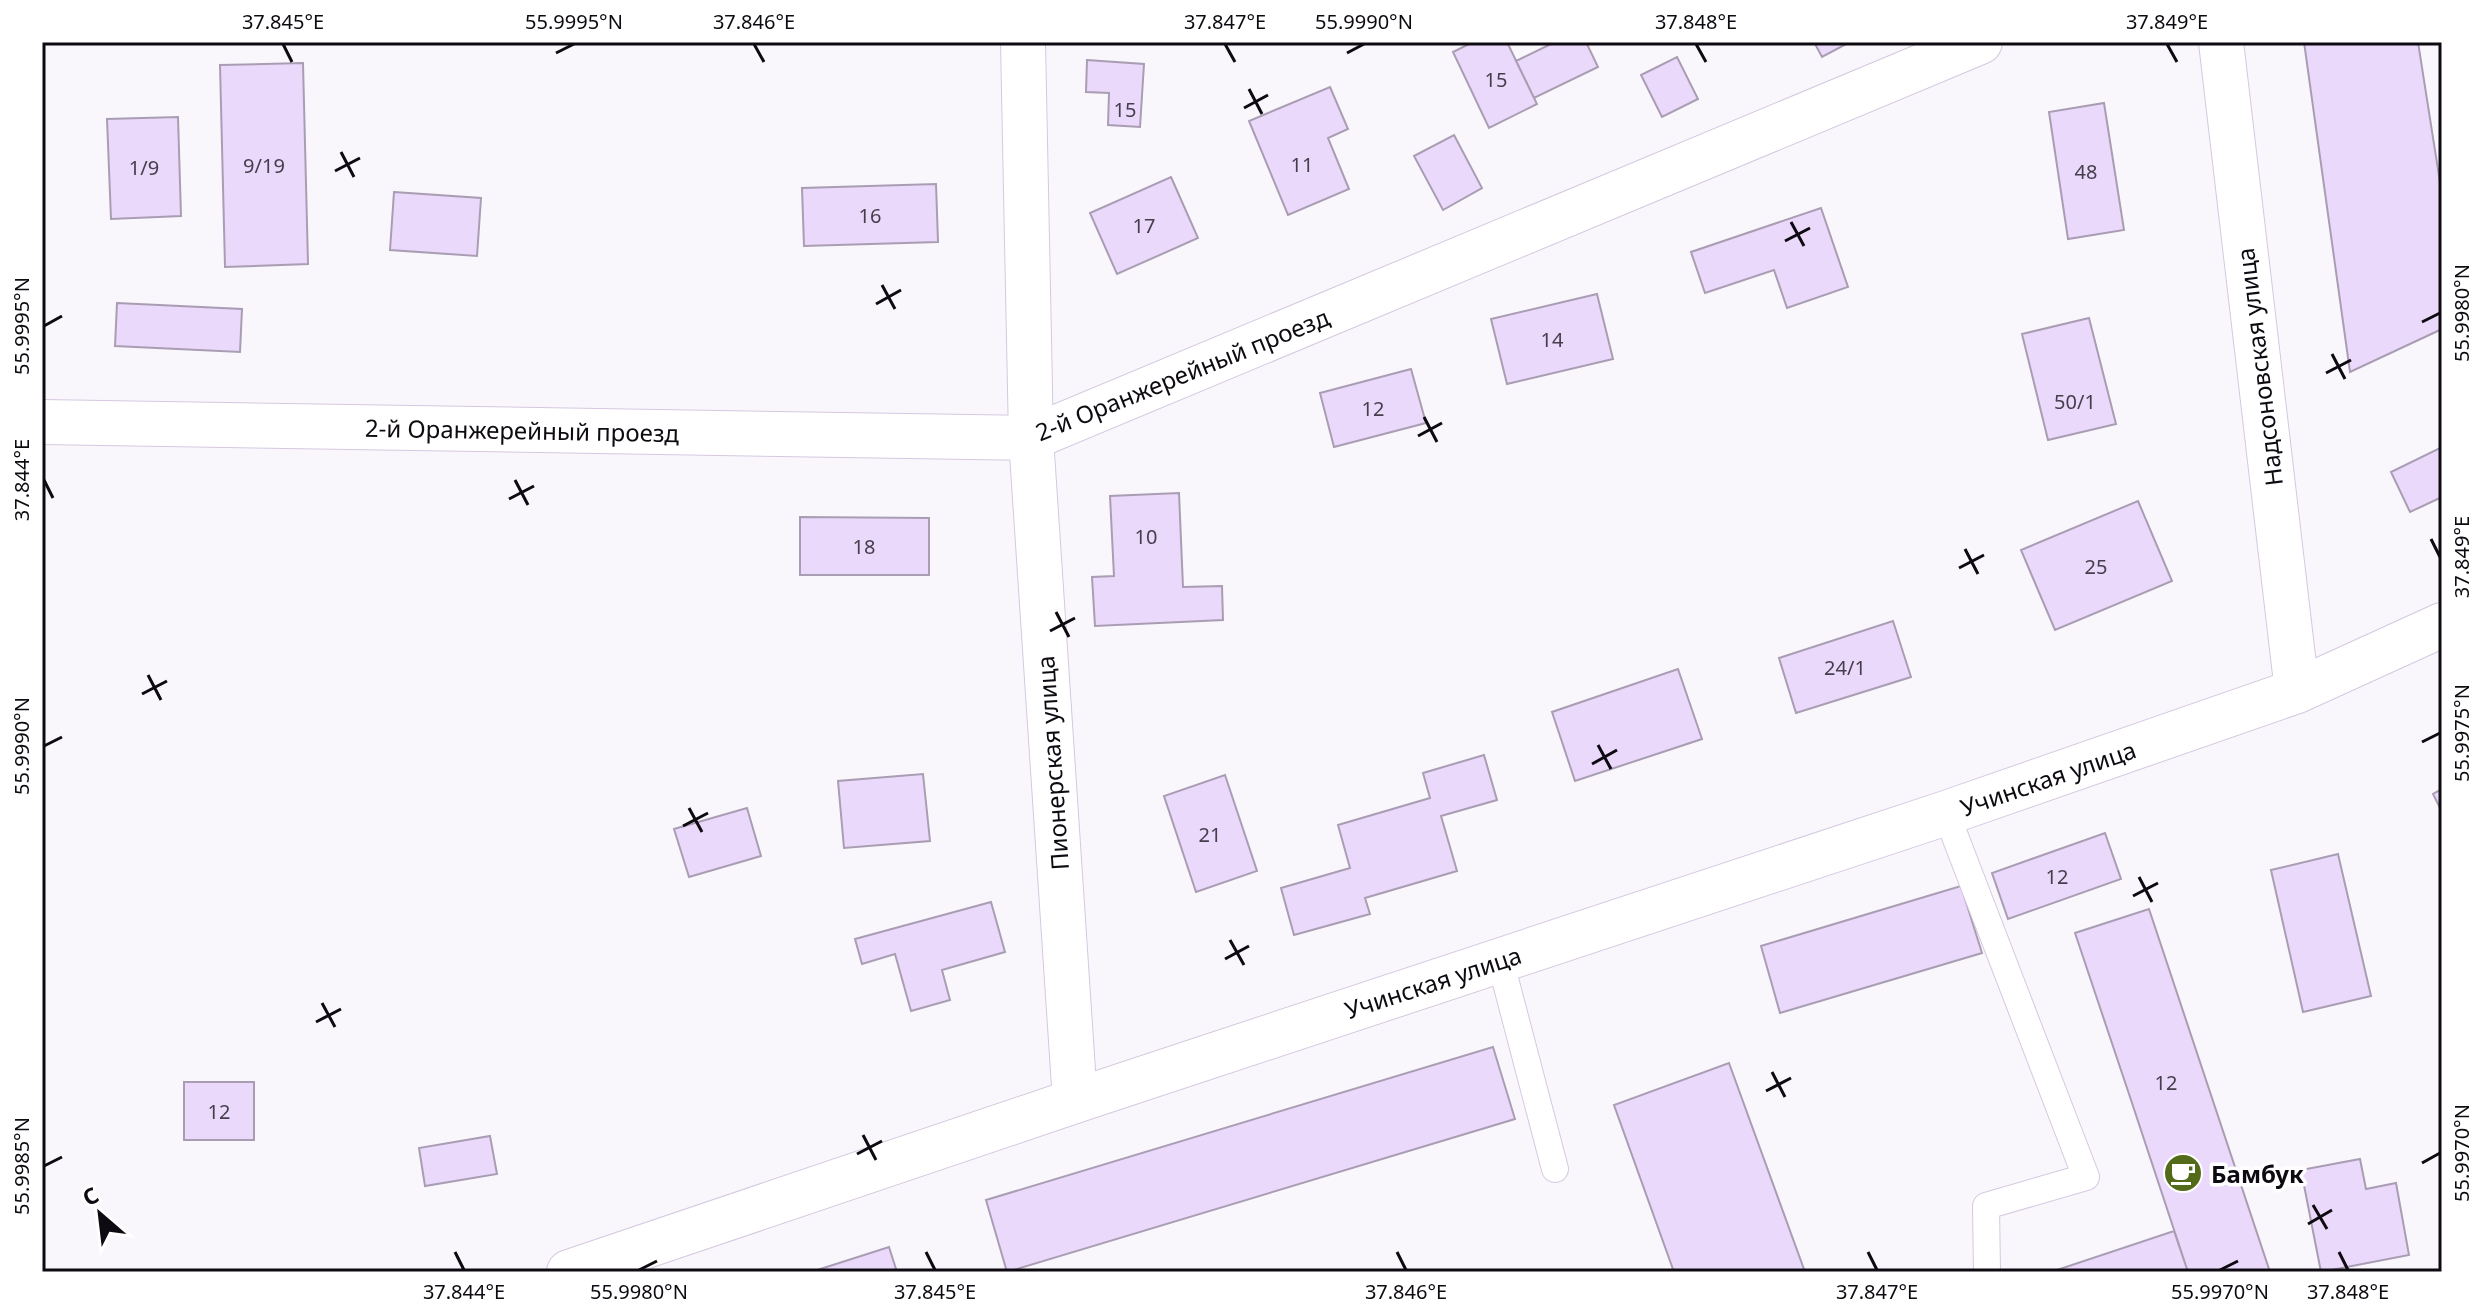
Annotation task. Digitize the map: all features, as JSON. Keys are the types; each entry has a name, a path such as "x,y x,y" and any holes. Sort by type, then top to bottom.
{"street":[{"name":"Пионерская улица","path":"1023,42 1031,438 1075,1101"},
{"name":"2-й Оранжерейный проезд","path":"42,422 1031,438 1980,42"},
{"name":"Надсоновская улица","path":"2221,42 2297,691"},
{"name":"Учинская улица","path":"569,1272 1946,813 2297,691 2442,625"}],"lane":[{"path":"1946,813 2086,1177 1986,1206 1987,1272"},
{"path":"1500,960 1555,1169"}],"building":[{"path":"1473,42 1507,42 1537,104 1489,128 1453,52"},
{"path":"1555,42 1586,42 1598,67 1534,98 1516,61"},
{"path":"1814,42 1850,42 1822,57"},
{"path":"2304,42 2418,42 2442,195 2442,329 2350,372"},
{"path":"1677,57 1698,99 1662,117 1641,75"},
{"path":"1087,60 1144,64 1140,127 1108,125 1109,93 1086,92"},
{"path":"303,63 308,264 225,267 220,65"},
{"path":"1330,87 1348,129 1328,138 1349,189 1288,215 1249,121"},
{"path":"2104,103 2124,230 2068,239 2049,112"},
{"path":"178,117 181,216 111,219 107,119"},
{"path":"1454,135 1482,188 1443,210 1414,156"},
{"path":"1171,177 1198,238 1117,274 1090,213"},
{"path":"936,184 938,242 804,246 802,188"},
{"path":"394,192 481,198 477,256 390,250"},
{"path":"1821,208 1848,287 1787,308 1774,270 1705,293 1691,252"},
{"path":"1597,294 1613,359 1507,384 1491,319"},
{"path":"117,303 242,309 240,352 115,346"},
{"path":"2089,318 2116,424 2048,440 2022,334"},
{"path":"1411,369 1426,423 1334,447 1320,393"},
{"path":"2442,447 2442,497 2410,512 2391,472"},
{"path":"1179,493 1183,587 1222,586 1223,620 1095,626 1092,577 1114,576 1110,496"},
{"path":"2138,501 2172,581 2055,630 2021,550"},
{"path":"800,517 929,518 929,575 800,575"},
{"path":"1893,621 1911,677 1796,713 1779,658"},
{"path":"1678,669 1702,739 1575,781 1552,712"},
{"path":"1484,755 1497,800 1441,816 1457,871 1365,898 1370,914 1294,935 1281,888 1350,868 1338,825 1430,798 1423,773"},
{"path":"923,774 930,841 844,848 838,781"},
{"path":"1225,775 1257,871 1196,892 1164,796"},
{"path":"2442,789 2442,812 2433,794"},
{"path":"747,808 761,856 689,877 674,829"},
{"path":"2105,833 2121,879 2008,919 1992,873"},
{"path":"2338,854 2371,996 2303,1012 2271,870"},
{"path":"1961,886 1982,953 1780,1013 1761,946"},
{"path":"991,902 1005,952 942,970 950,1000 911,1011 895,954 862,964 855,939"},
{"path":"2149,909 2270,1272 2188,1272 2075,933"},
{"path":"1493,1047 1515,1119 1007,1272 986,1200"},
{"path":"1729,1063 1805,1272 1674,1272 1614,1105"},
{"path":"184,1082 254,1082 254,1140 184,1140"},
{"path":"490,1136 497,1174 425,1186 419,1148"},
{"path":"2360,1159 2366,1189 2396,1183 2409,1255 2321,1272 2301,1170"},
{"path":"2174,1231 2188,1272 2051,1272"},
{"path":"889,1247 897,1272 811,1272"}],"place":[{"name":"Бамбук","path":"2183,1173"}]}
